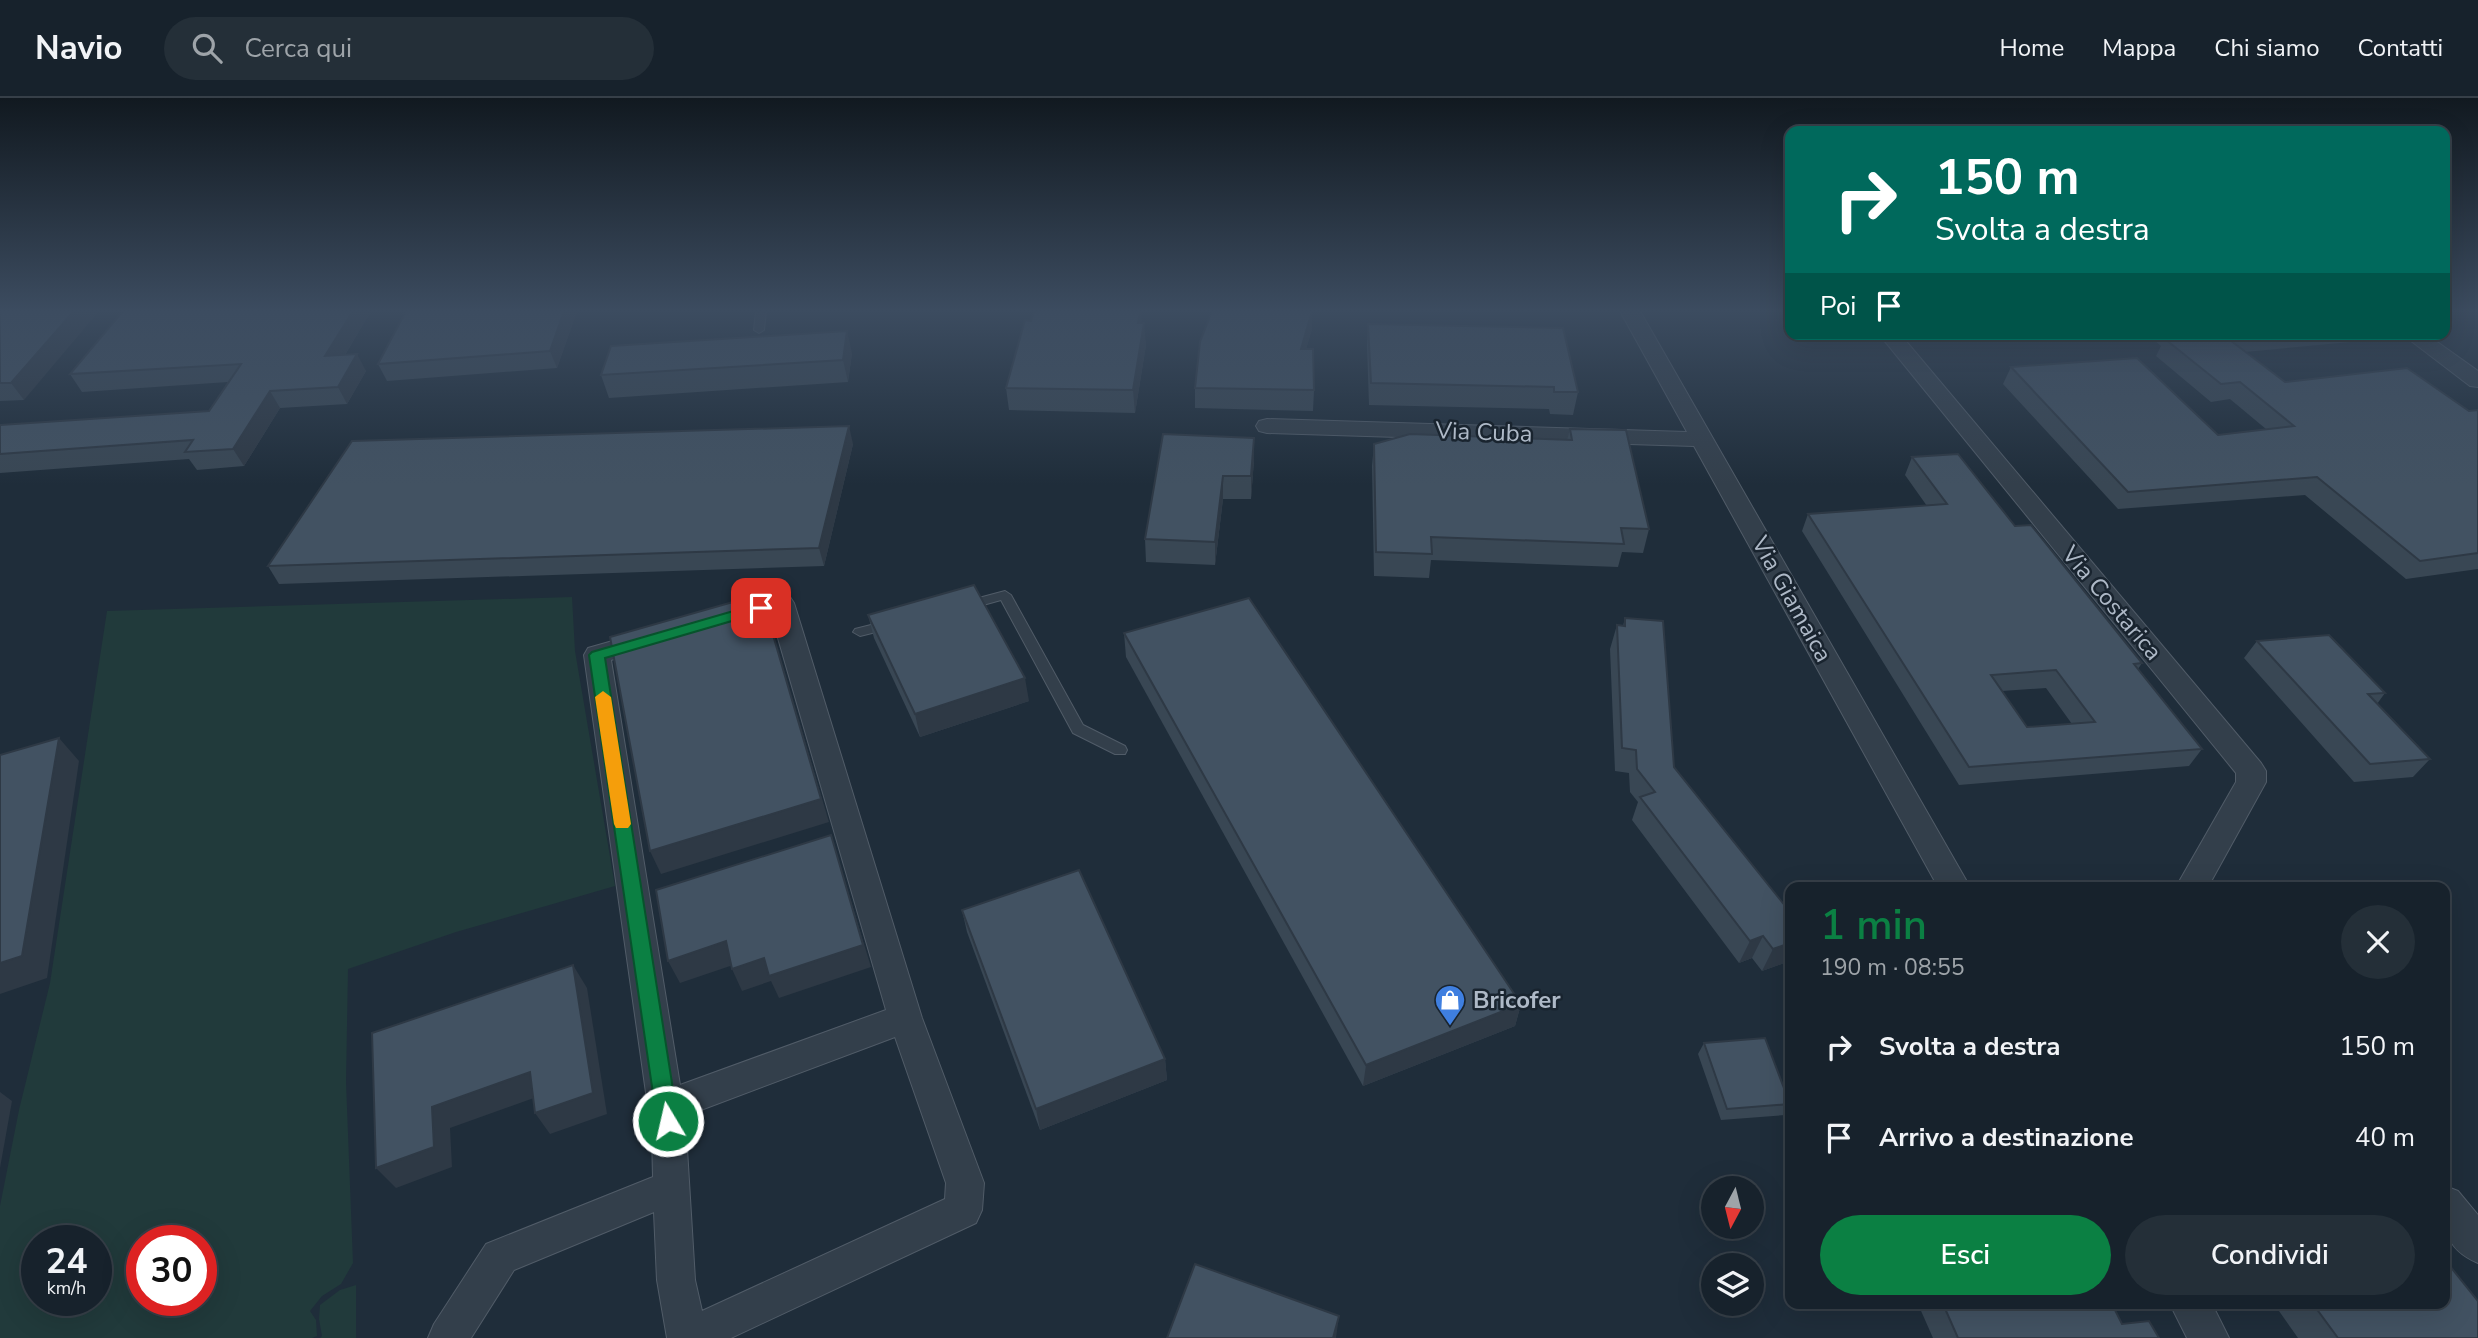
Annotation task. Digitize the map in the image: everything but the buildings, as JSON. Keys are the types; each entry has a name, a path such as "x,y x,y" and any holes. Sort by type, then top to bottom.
{"street":[{"name":"Via Giamaica","path":"1662,369 1951,882"},
{"name":"Via Costarica","path":"1918,369 2251,771 2251,782 2195,882"},
{"path":"2461,369 2478,381"},
{"name":"Via Cuba","path":"1267,426 1701,439"},
{"path":"781,603 905,1018 965,1183 962,1210 687,1338 676,1280 670,1135 597,655 781,603"},
{"path":"665,1107 905,1018"},
{"path":"448,1338 500,1257 672,1187"},
{"path":"2450,1210 2478,1244"},
{"path":"2193,1309 2209,1338"}],"lane":[{"path":"952,609 1005,596 1077,729 1119,750"},
{"path":"860,632 899,622"}],"green space":[{"path":"572,597 575,651 615,886 456,932 348,969 346,1082 353,1263 341,1284 322,1296 310,1311 316,1320 317,1336 0,1338 0,1206 19,1110 50,983 107,611"},
{"path":"356,1285 356,1338 320,1338 320,1305 340,1290"}],"slow traffic":[{"path":"603,697 622,824"}],"place":[{"name":"Bricofer","path":"1450,1027"}],"route":[{"path":"668,1121 597,655 761,608"}]}
